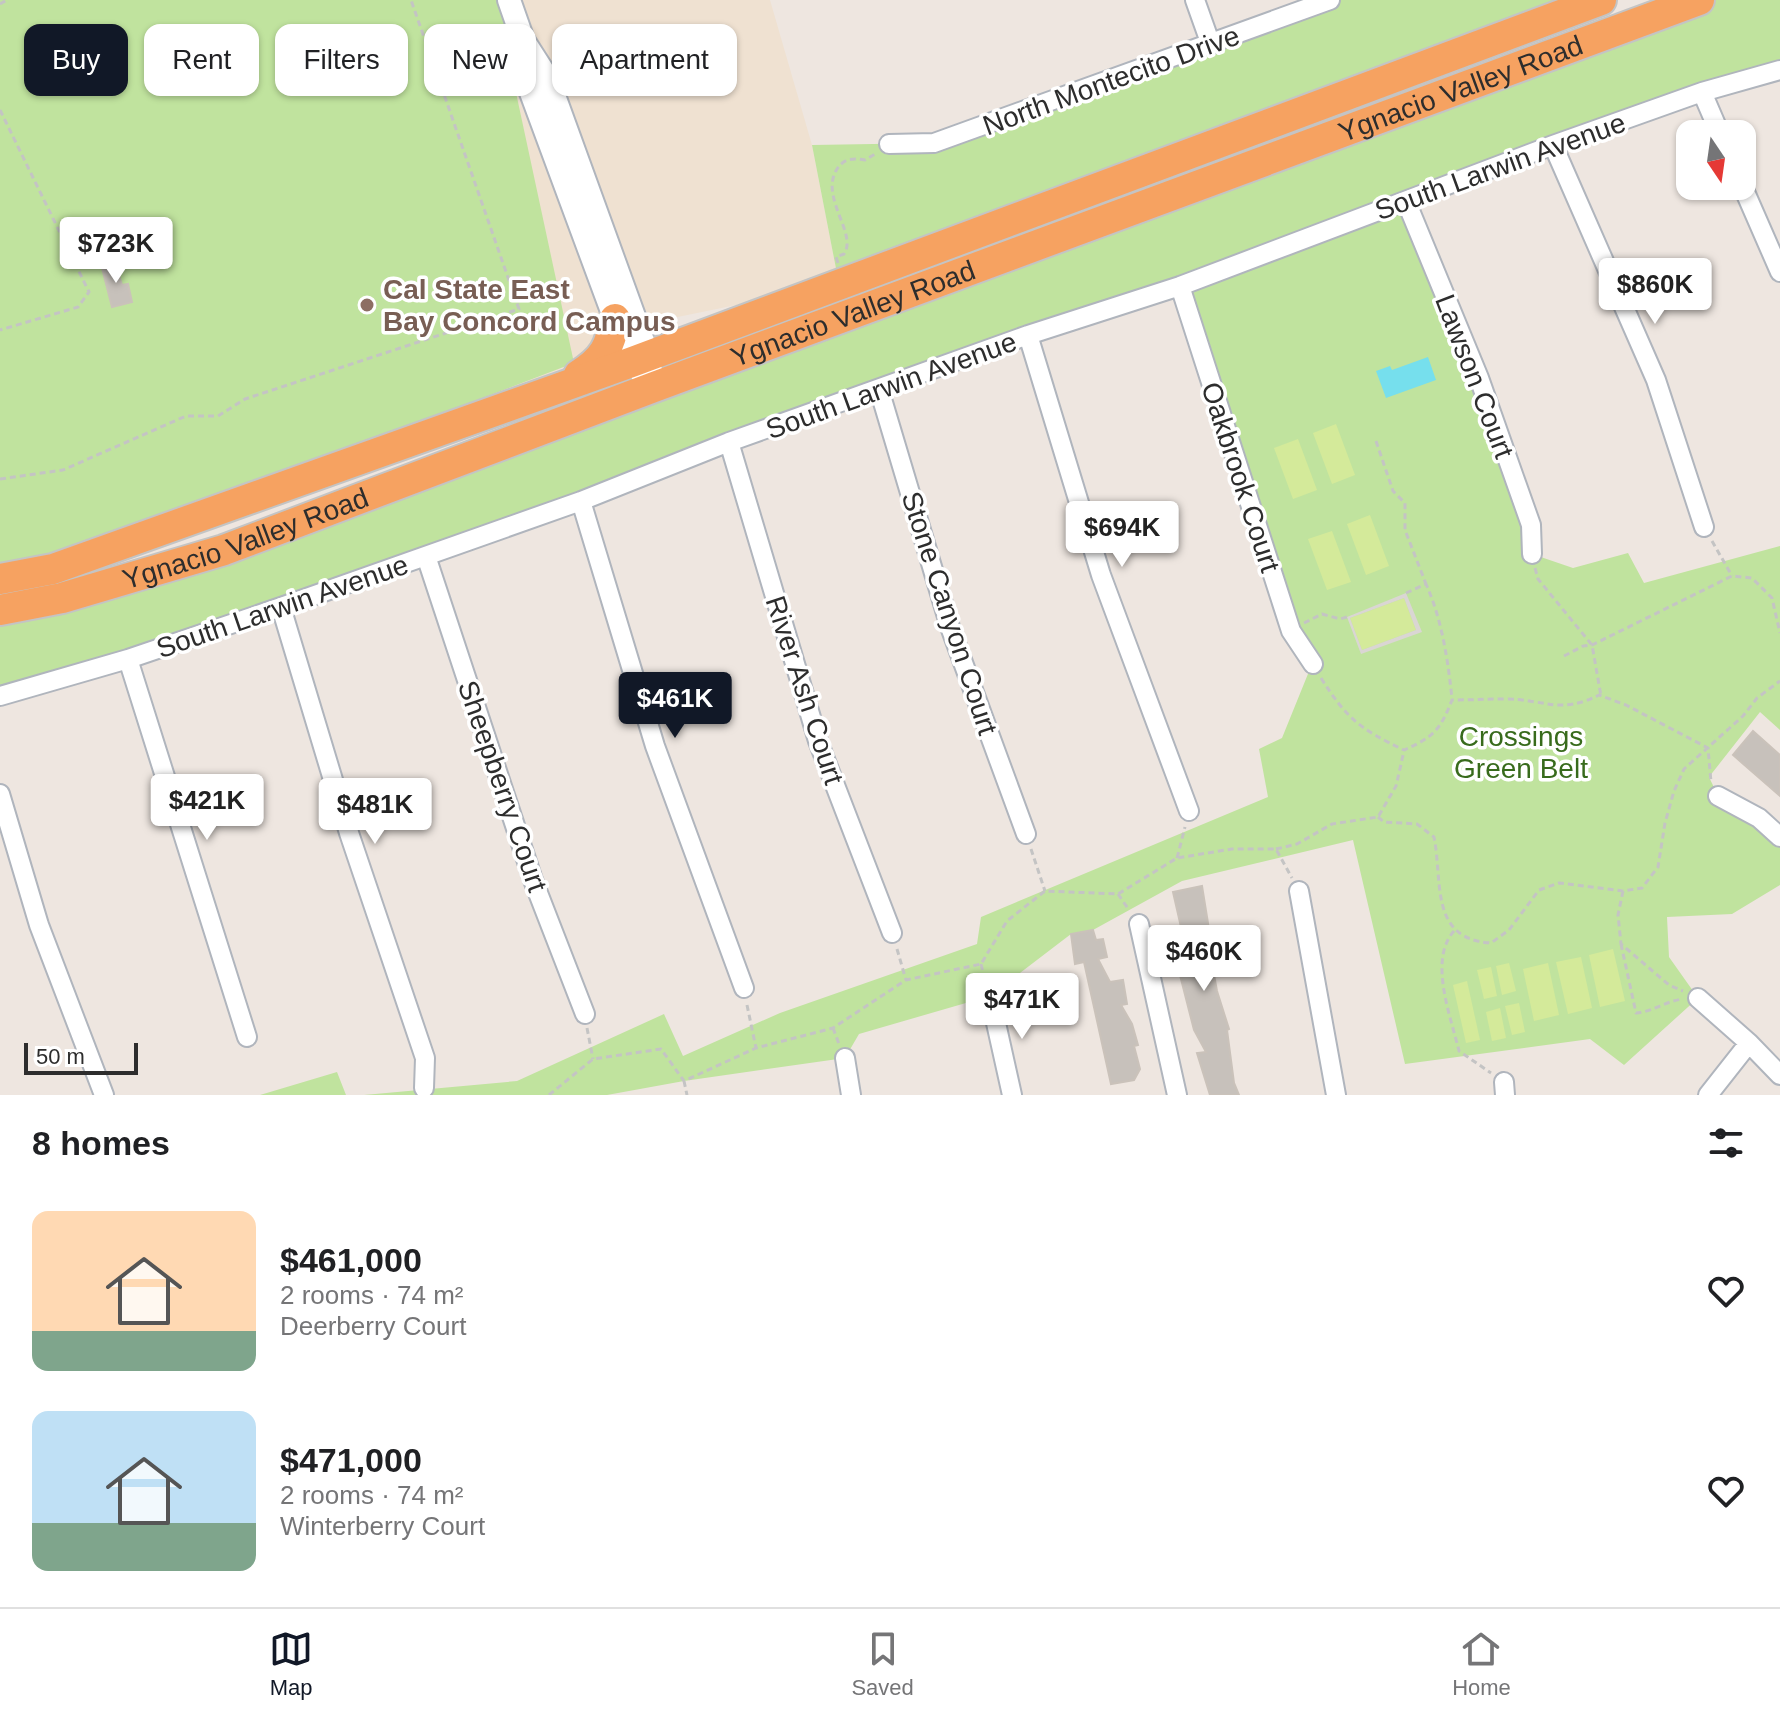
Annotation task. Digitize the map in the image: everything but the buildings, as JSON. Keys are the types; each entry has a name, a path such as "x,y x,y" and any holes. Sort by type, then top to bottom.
{"highway":[{"name":"Ygnacio Valley Road","path":"0,579 53,569 640,359 1601,0"},
{"name":"Ygnacio Valley Road","path":"0,610 62,598 224,550 654,387 1699,0"},
{"path":"558,388 596,364 610,343 615,319"}],"street":[{"path":"509,0 517,24"},
{"path":"1195,0 1211,45"},
{"name":"North Montecito Drive","path":"889,144 934,143 1330,0"},
{"path":"536,60 548,79 640,359"},
{"name":"South Larwin Avenue","path":"0,696 128,659 281,607 581,501 729,442 1028,335 1180,286 1553,145 1702,92 1780,70"},
{"path":"1702,92 1714,120"},
{"path":"532,96 615,319 654,387"},
{"path":"1553,145 1656,380 1704,527"},
{"path":"1749,200 1780,272"},
{"name":"Lawson Court","path":"1406,201 1479,378 1531,525 1532,554"},
{"name":"Oakbrook Court","path":"1180,286 1291,631 1313,664"},
{"path":"1028,335 1101,575 1189,811"},
{"name":"Stone Canyon Court","path":"879,389 950,627 1026,834"},
{"name":"River Ash Court","path":"729,442 818,741 892,933"},
{"path":"581,501 655,746 744,988"},
{"name":"Sheepberry Court","path":"426,556 533,880 585,1014"},
{"path":"281,607 349,833 425,1058 424,1088"},
{"path":"128,659 247,1037"},
{"path":"0,794 39,925 104,1095"},
{"path":"1718,796 1759,818 1780,837"},
{"path":"1299,891 1336,1095"},
{"path":"1139,924 1177,1095"},
{"path":"990,996 1012,1095"},
{"path":"1698,998 1780,1075"},
{"path":"1708,1095 1749,1043"},
{"path":"845,1058 851,1095"}],"path":[{"path":"0,4 7,0"},
{"path":"0,479 63,470 186,416 218,416 245,399 519,309 411,0"},
{"path":"0,110 89,292 78,307 0,330"},
{"path":"845,282 836,257 844,254 847,245 832,192 834,173 841,163 854,158 865,160 889,144"},
{"path":"1313,664 1341,709 1365,731 1404,750 1427,740 1442,725 1452,700 1447,656 1426,584 1405,530 1405,503 1393,491 1376,441"},
{"path":"1704,527 1732,576"},
{"path":"1532,554 1538,579 1592,645 1601,696"},
{"path":"1564,656 1732,576 1752,578 1772,598 1780,633"},
{"path":"1406,593 1426,584"},
{"path":"1291,631 1322,614 1340,619 1347,617"},
{"path":"684,1081 756,1048 833,1028 906,980 981,964 1007,921 1045,891 1118,894 1177,858 1232,849 1276,849 1297,844 1332,824 1378,817 1384,822 1417,824 1434,837 1443,910 1454,931 1474,942 1491,943 1509,930 1539,890 1559,883 1623,891 1642,888 1658,867 1674,791 1684,769 1743,716 1757,698 1780,681"},
{"path":"1452,700 1506,699 1560,707 1580,705 1601,696 1626,705 1708,748"},
{"path":"1708,748 1709,777 1718,796"},
{"path":"1378,817 1396,786 1404,750"},
{"path":"1177,858 1189,811"},
{"path":"1026,834 1045,891"},
{"path":"1276,849 1299,891"},
{"path":"1623,891 1618,915 1621,944 1636,1013 1646,1012 1659,1004 1698,998"},
{"path":"1118,894 1139,924"},
{"path":"1454,931 1442,951 1443,977 1459,1051 1504,1088"},
{"path":"892,933 906,980"},
{"path":"1621,944 1669,985 1698,998"},
{"path":"744,988 756,1048"},
{"path":"585,1014 593,1059"},
{"path":"549,1095 593,1059 661,1049 684,1081 687,1095"}],"shaded area":[{"name":"Cal State East Bay Concord Campus","path":"0,0 770,0 812,145 839,284 629,327 582,360 233,503 44,96 128,96 128,24 24,24 24,52"},
{"path":"1406,593 1422,632 1361,654 1347,617","holes":["1404,598 1416,630 1362,650 1350,618"]}],"green space":[{"name":"Cal State East Bay Concord Campus","path":"0,0 509,0 517,24 424,24 424,96 517,96 574,363 464,405 233,503 0,579"},
{"path":"1330,0 1601,0 839,284 812,145 934,143"},
{"name":"Crossings Green Belt","path":"1699,0 1780,0 1780,70 1406,201 1479,378 1532,554 1573,568 1628,553 1644,583 1780,546 1780,730 1760,712 1709,777 1718,796 1780,837 1780,885 1732,914 1667,917 1669,957 1698,998 1624,1065 1590,1039 1405,1064 1353,840 1182,881 1093,930 1071,934 990,996 859,1034 845,1058 607,1095 364,1095 517,1081 664,1014 683,1056 780,1013 977,944 981,917 1268,797 1259,749 1282,738 1312,664 1291,631 1180,286 0,696 0,610 62,598"},
{"path":"1336,424 1355,475 1332,484 1313,433"},
{"path":"1298,439 1317,490 1293,499 1274,448"},
{"path":"1370,515 1389,566 1366,575 1347,524"},
{"path":"1332,531 1351,582 1327,590 1308,539"},
{"path":"1404,598 1416,630 1362,650 1350,618"},
{"path":"1613,949 1625,1001 1600,1007 1589,955"},
{"path":"1581,957 1592,1008 1568,1014 1556,962"},
{"path":"1509,963 1516,991 1502,995 1496,966"},
{"path":"1548,963 1559,1015 1534,1021 1523,969"},
{"path":"1491,967 1497,996 1484,999 1477,970"},
{"path":"1467,981 1480,1040 1466,1043 1453,985"},
{"path":"1519,1003 1525,1032 1512,1035 1505,1006"},
{"path":"1500,1008 1506,1038 1492,1041 1486,1012"},
{"path":"337,1072 346,1095 260,1095"}],"water":[{"path":"1428,357 1436,380 1386,398 1376,371 1390,366 1392,370"}],"place":[{"name":"Cal State East Bay Concord Campus","path":"367,305"}]}
